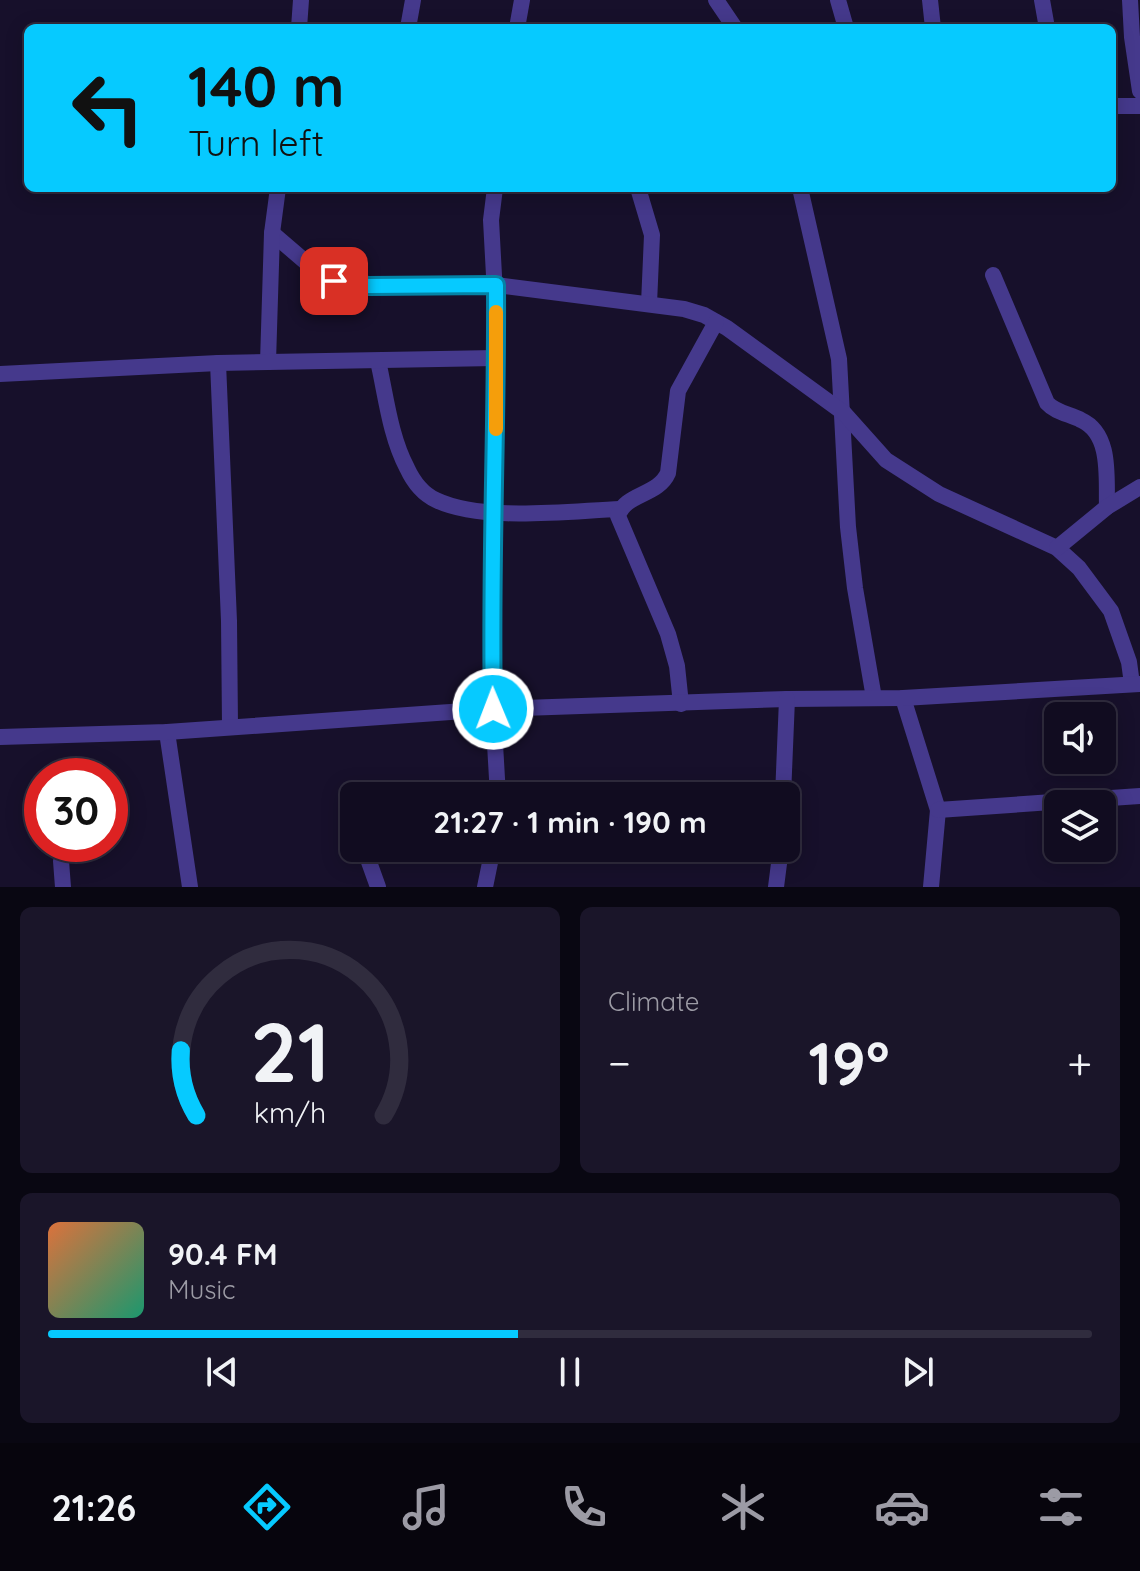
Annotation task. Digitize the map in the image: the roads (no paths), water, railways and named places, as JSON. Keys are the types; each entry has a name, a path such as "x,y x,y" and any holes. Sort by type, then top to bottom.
{"street":[{"path":"299,24 301,0"},
{"path":"409,24 413,0"},
{"path":"518,24 522,0"},
{"path":"716,0 732,24"},
{"path":"838,0 845,24"},
{"path":"930,0 933,24"},
{"path":"1042,0 1046,24"},
{"path":"1130,0 1140,91"},
{"path":"1116,106 1140,106"},
{"path":"268,362 272,233 277,192"},
{"path":"494,192 491,220 496,285 491,613 497,782"},
{"path":"639,192 652,235 649,304"},
{"path":"801,192 839,359 850,542 874,698"},
{"path":"0,737 167,732 493,709 903,698 1136,684 1111,611 1079,568 1057,548 939,494 886,460 844,413 716,322 684,309 496,285 345,284 322,276 272,233"},
{"path":"993,275 1047,403 1083,420 1097,432 1104,449 1107,507"},
{"path":"378,361 397,445 417,485 438,501 494,513 620,509 663,483 668,473 678,391 716,322"},
{"path":"0,374 218,363 496,358"},
{"path":"218,363 229,621 230,726"},
{"path":"1057,548 1107,507 1140,487"},
{"path":"620,509 621,527 668,634 677,666 681,704"},
{"path":"903,698 938,810 931,887"},
{"path":"784,782 787,699"},
{"path":"167,732 190,887"},
{"path":"938,810 1140,796"},
{"path":"61,862 63,887"},
{"path":"369,862 378,887"},
{"path":"485,887 490,862"},
{"path":"776,887 779,862"}]}
